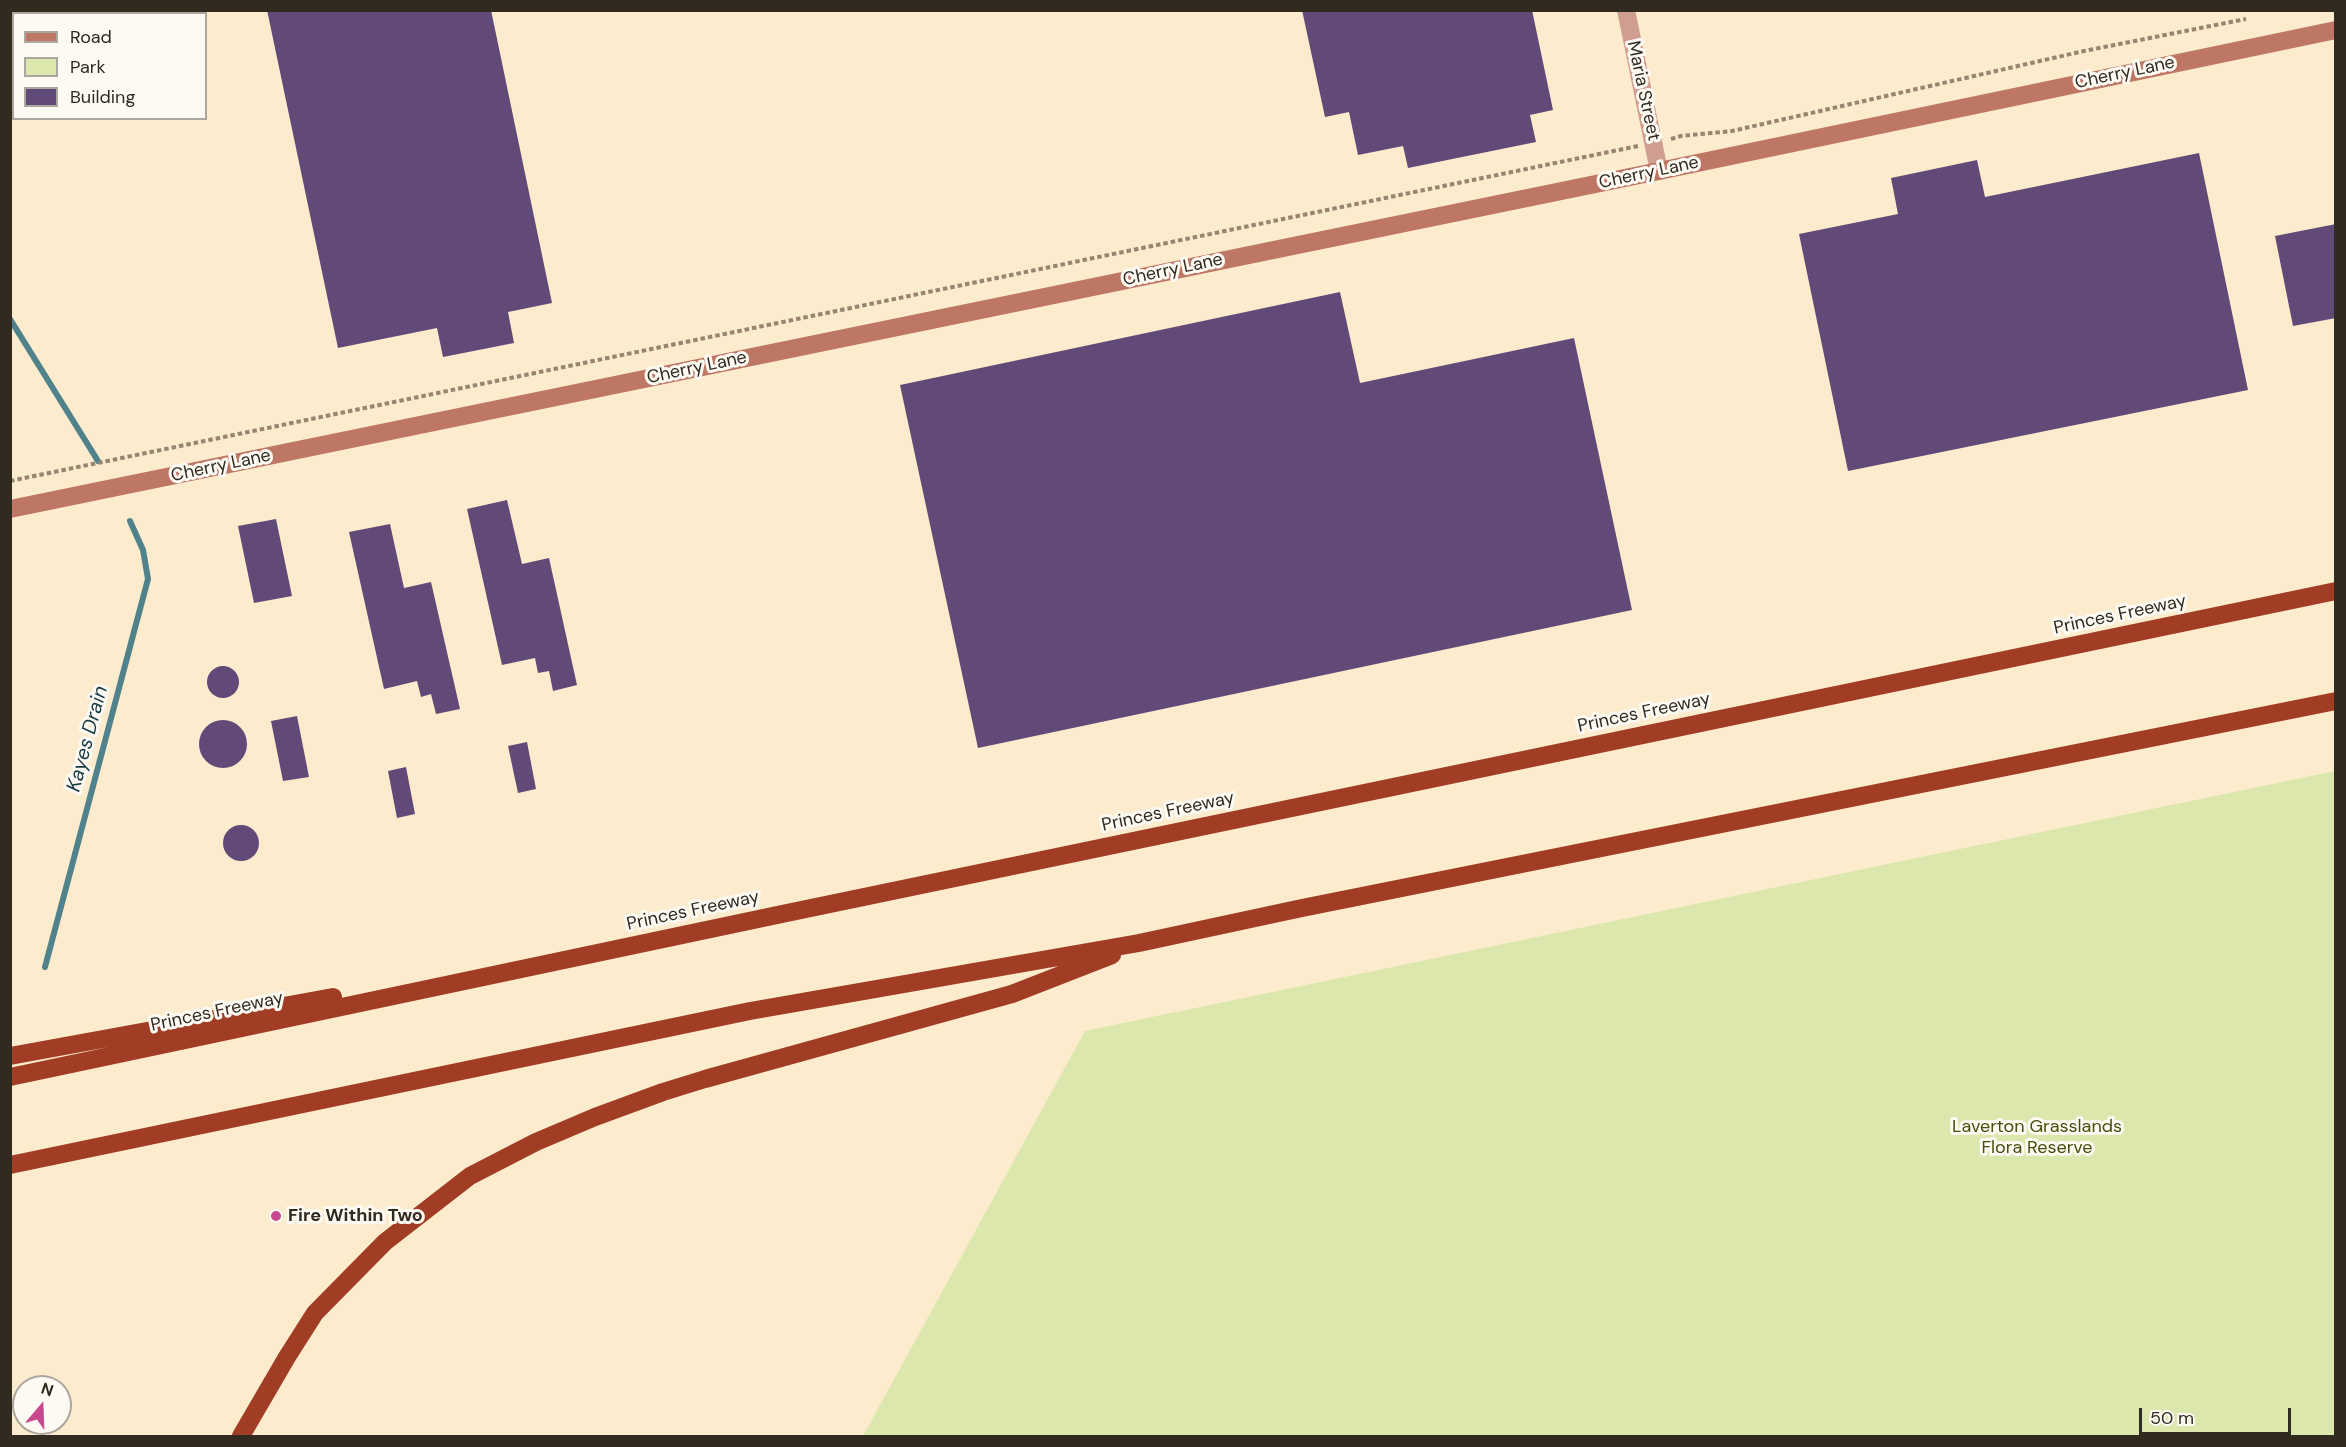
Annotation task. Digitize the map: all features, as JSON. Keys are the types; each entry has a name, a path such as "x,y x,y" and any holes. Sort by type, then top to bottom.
{"highway":[{"name":"Princes Freeway","path":"10,1077 2336,591"},
{"path":"10,1165 750,1011 1139,943 1313,905 2336,701"},
{"path":"10,1056 782,914"},
{"path":"241,1437 315,1313 385,1242 470,1176 536,1142 663,1092 1012,994 1139,943"}],"street":[{"name":"Maria Street","path":"1626,10 1659,171"},
{"name":"Cherry Lane","path":"10,509 2336,30"}],"path":[{"path":"10,481 1654,144 1681,136 1732,130 2073,54 2246,19"}],"green space":[{"name":"Laverton Grasslands Flora Reserve","path":"2335,771 2335,1436 863,1436 1085,1031"}],"building":[{"path":"267,10 491,10 552,303 508,312 514,343 443,357 437,328 338,348"},
{"path":"1302,10 1532,10 1553,110 1530,115 1536,142 1408,168 1403,146 1358,155 1349,112 1325,117"},
{"path":"2199,153 2248,390 1848,471 1799,234 1898,214 1891,178 1977,160 1985,197"},
{"path":"2336,224 2336,318 2293,326 2275,236"},
{"path":"1340,292 1360,383 1574,338 1632,610 978,748 900,385"},
{"path":"507,500 522,564 549,558 577,685 553,691 549,671 538,673 535,658 502,665 467,509"},
{"path":"276,519 292,596 254,603 238,526"},
{"path":"390,524 404,588 431,582 460,709 436,714 431,694 421,697 417,681 384,689 349,532"},
{"path":"223,666 235,670 239,682 235,694 223,698 211,694 207,682 211,670"},
{"path":"297,716 309,777 283,781 271,721"},
{"path":"218,720 228,720 243,730 247,744 246,753 237,764 228,768 218,768 203,758 199,749 199,739 209,724"},
{"path":"527,742 536,789 518,793 508,746"},
{"path":"406,767 415,814 397,818 388,771"},
{"path":"241,825 254,830 259,843 254,856 241,861 228,856 223,843 228,830"}],"waterway":[{"name":"Kayes Drain","path":"10,319 98,461"},
{"name":"Kayes Drain","path":"45,967 148,579 143,550 130,521"}],"place":[{"name":"Fire Within Two","path":"276,1216"}]}
